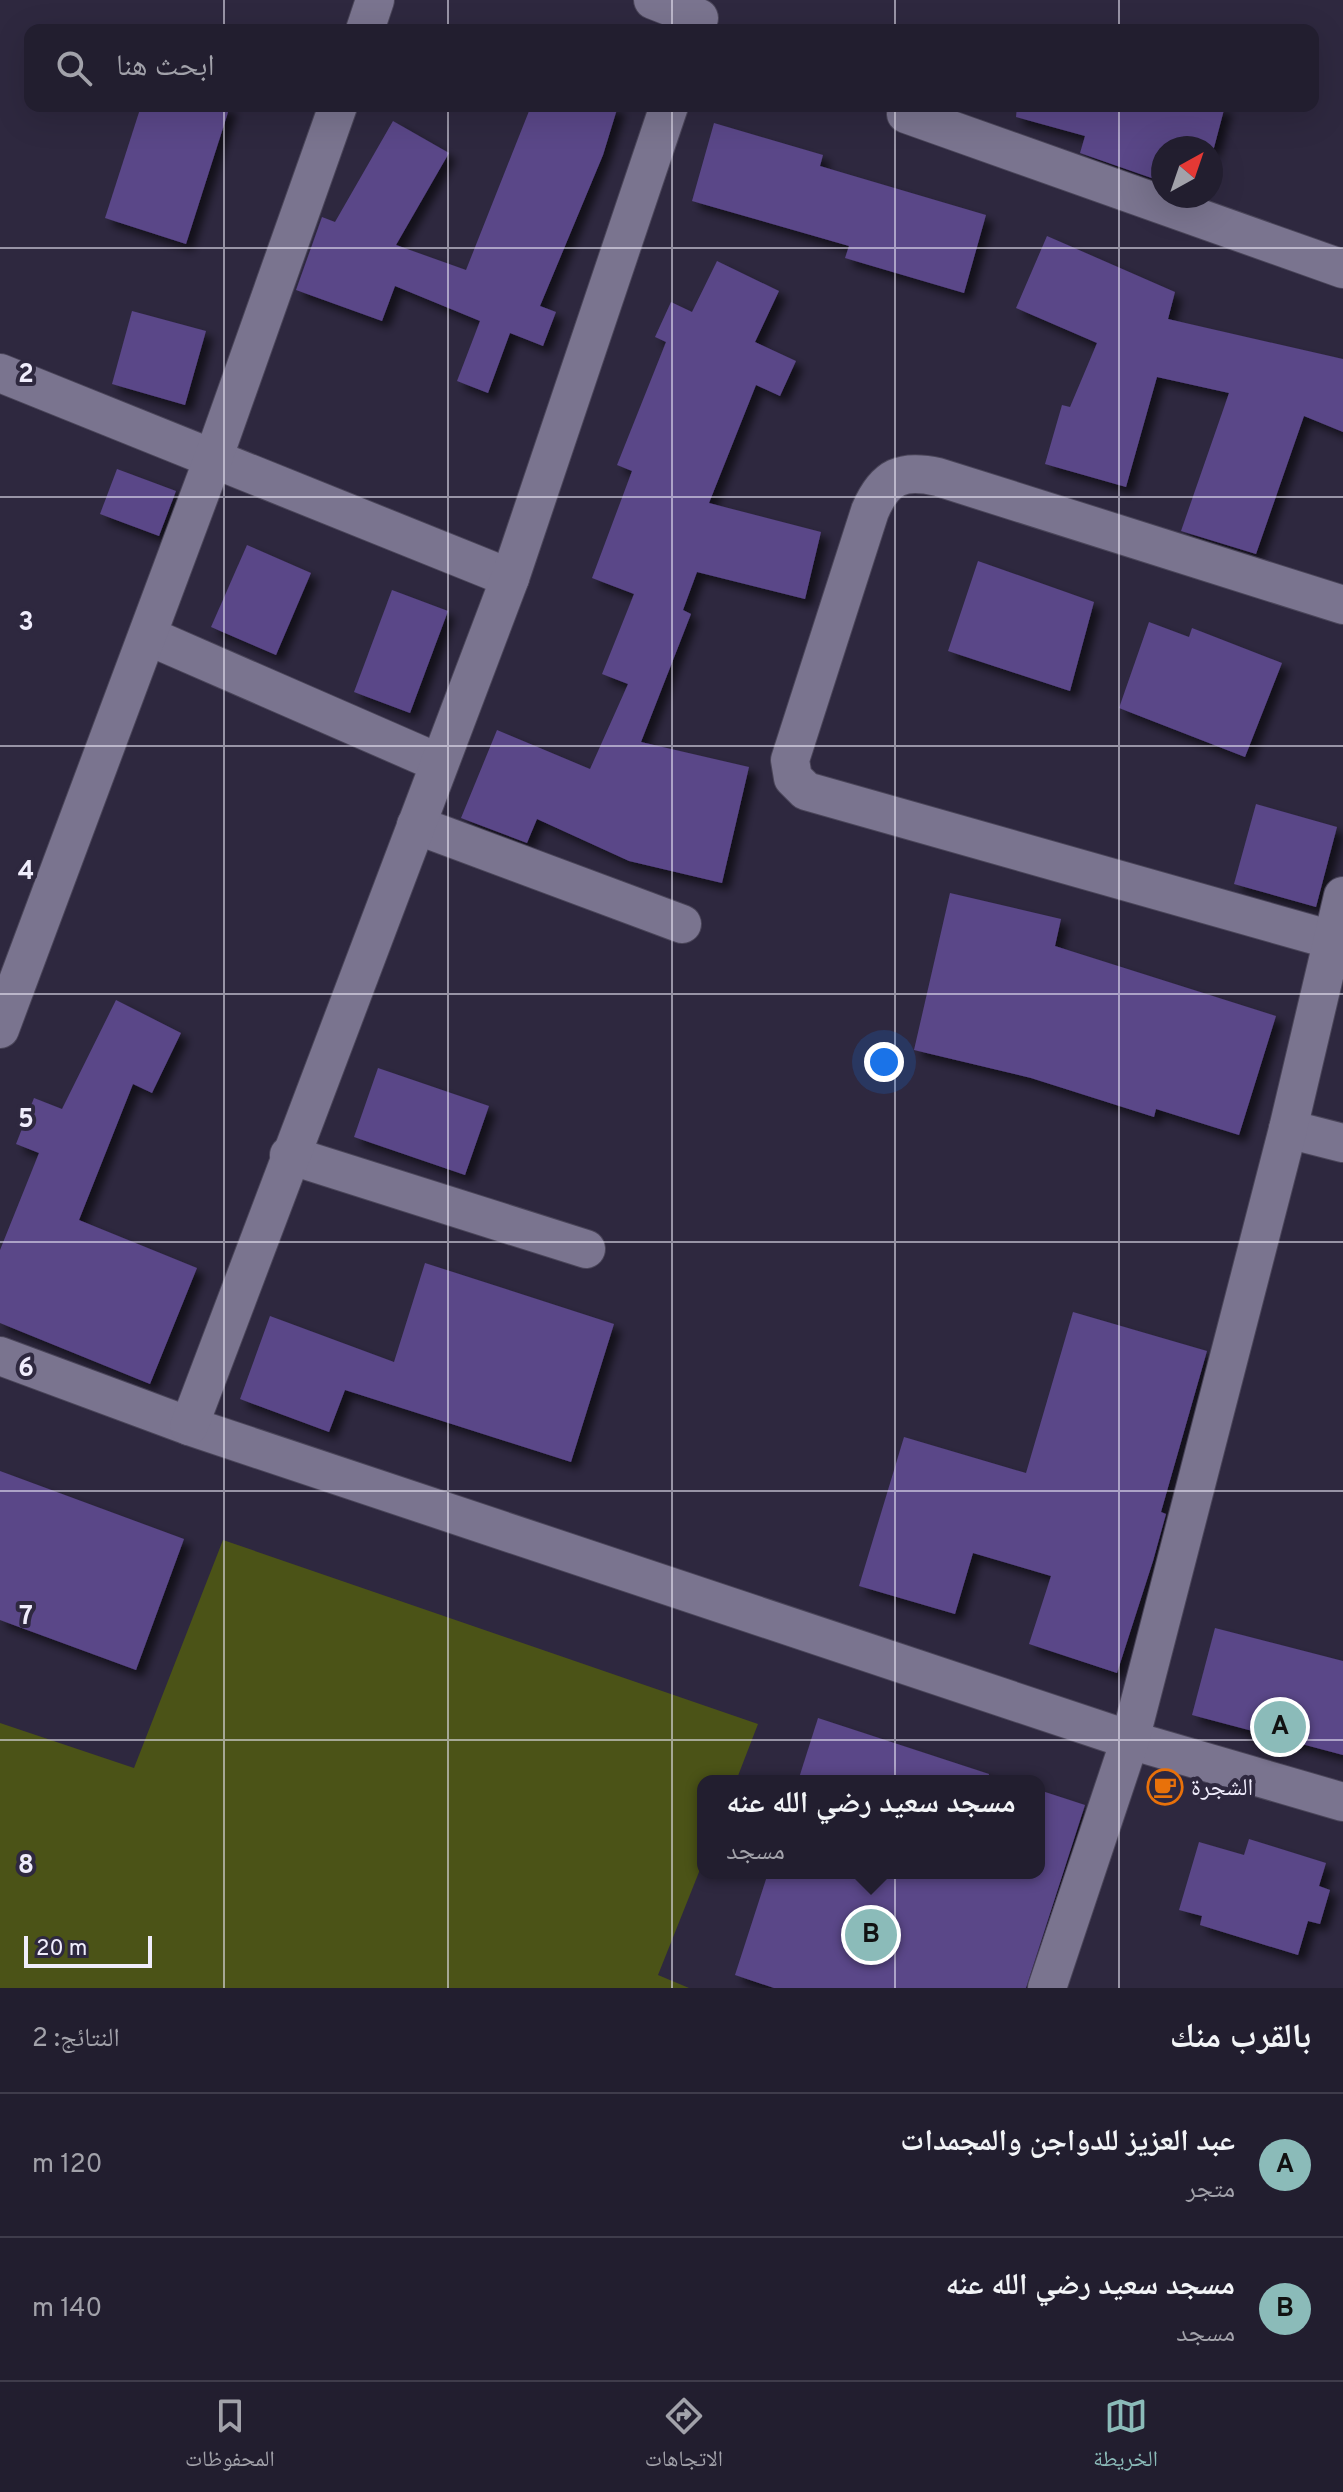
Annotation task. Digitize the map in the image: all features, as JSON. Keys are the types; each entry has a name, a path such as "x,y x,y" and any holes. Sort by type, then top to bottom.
{"street":[{"path":"367,24 375,0"},
{"path":"653,0 699,16"},
{"path":"0,1029 213,459 336,112"},
{"path":"189,1426 289,1155 510,578 667,112"},
{"path":"906,114 1343,269"},
{"path":"0,373 510,578"},
{"path":"1332,940 806,791 793,778 790,760 870,511 879,491 896,477 916,472 938,477 1343,605"},
{"path":"148,636 439,763"},
{"path":"416,825 682,924"},
{"path":"1047,1988 1130,1740 1288,1129 1343,896"},
{"path":"1288,1129 1343,1143"},
{"path":"289,1155 586,1249"},
{"path":"0,1356 189,1426 1130,1740 1343,1802"}],"green space":[{"path":"223,1540 758,1724 738,1775 697,1775 697,1877 658,1975 689,1988 0,1988 0,1723 134,1768"}],"building":[{"path":"139,112 228,112 186,244 105,218"},
{"path":"529,112 616,112 603,155 540,306 556,312 543,346 510,333 488,393 457,381 480,321 395,286 382,321 296,290 322,217 335,222 393,121 449,153 396,245 466,270"},
{"path":"1016,112 1223,112 1217,136 1151,136 1151,178 1080,153 1085,136 1016,117"},
{"path":"714,123 823,155 820,166 986,215 964,293 845,258 849,246 692,201"},
{"path":"1047,236 1175,292 1168,319 1343,359 1343,432 1304,416 1256,554 1181,531 1229,393 1157,377 1126,487 1045,464 1062,405 1070,407 1097,343 1016,308"},
{"path":"717,261 779,291 755,342 796,361 780,396 756,385 709,503 821,532 805,599 697,572 683,610 691,614 641,742 749,767 722,883 629,861 537,819 527,843 461,818 497,730 590,769 628,684 602,674 634,594 592,578 632,471 617,465 666,342 655,337 671,302 692,312"},
{"path":"132,311 206,331 185,405 112,384"},
{"path":"117,469 176,491 159,536 100,514"},
{"path":"247,545 311,573 276,655 211,627"},
{"path":"978,561 1094,602 1070,691 948,651"},
{"path":"392,590 448,611 410,713 354,692"},
{"path":"1149,622 1189,637 1192,628 1282,663 1245,757 1119,708"},
{"path":"1256,804 1337,827 1316,907 1234,884"},
{"path":"950,893 1061,919 1055,946 1276,1016 1239,1135 1156,1109 1154,1117 1031,1078 914,1050"},
{"path":"116,1000 181,1033 152,1093 133,1084 79,1220 197,1268 150,1384 0,1323 0,1250 39,1153 16,1144 34,1098 62,1109"},
{"path":"378,1068 489,1106 465,1175 354,1137"},
{"path":"425,1263 614,1324 571,1462 345,1390 329,1432 240,1399 270,1316 394,1362"},
{"path":"1073,1312 1207,1351 1161,1512 1166,1514 1153,1561 1117,1673 1029,1644 1051,1576 973,1553 955,1614 859,1586 904,1437 1026,1473"},
{"path":"0,1471 184,1539 136,1670 0,1620"},
{"path":"1215,1628 1343,1661 1343,1755 1192,1715"},
{"path":"818,1718 989,1774 989,1775 800,1775"},
{"path":"1045,1792 1085,1805 1026,1988 774,1988 735,1975 766,1879 1045,1879"},
{"path":"1249,1839 1326,1863 1319,1886 1330,1890 1320,1924 1308,1921 1298,1955 1200,1925 1202,1916 1179,1910 1199,1842 1244,1855"}],"place":[{"name":"عبد العزيز للدواجن والمجمدات","path":"1280,1727"},
{"name":"الشجرة","path":"1165,1787"},
{"name":"مسجد سعيد رضي الله عنه","path":"871,1935"}]}
